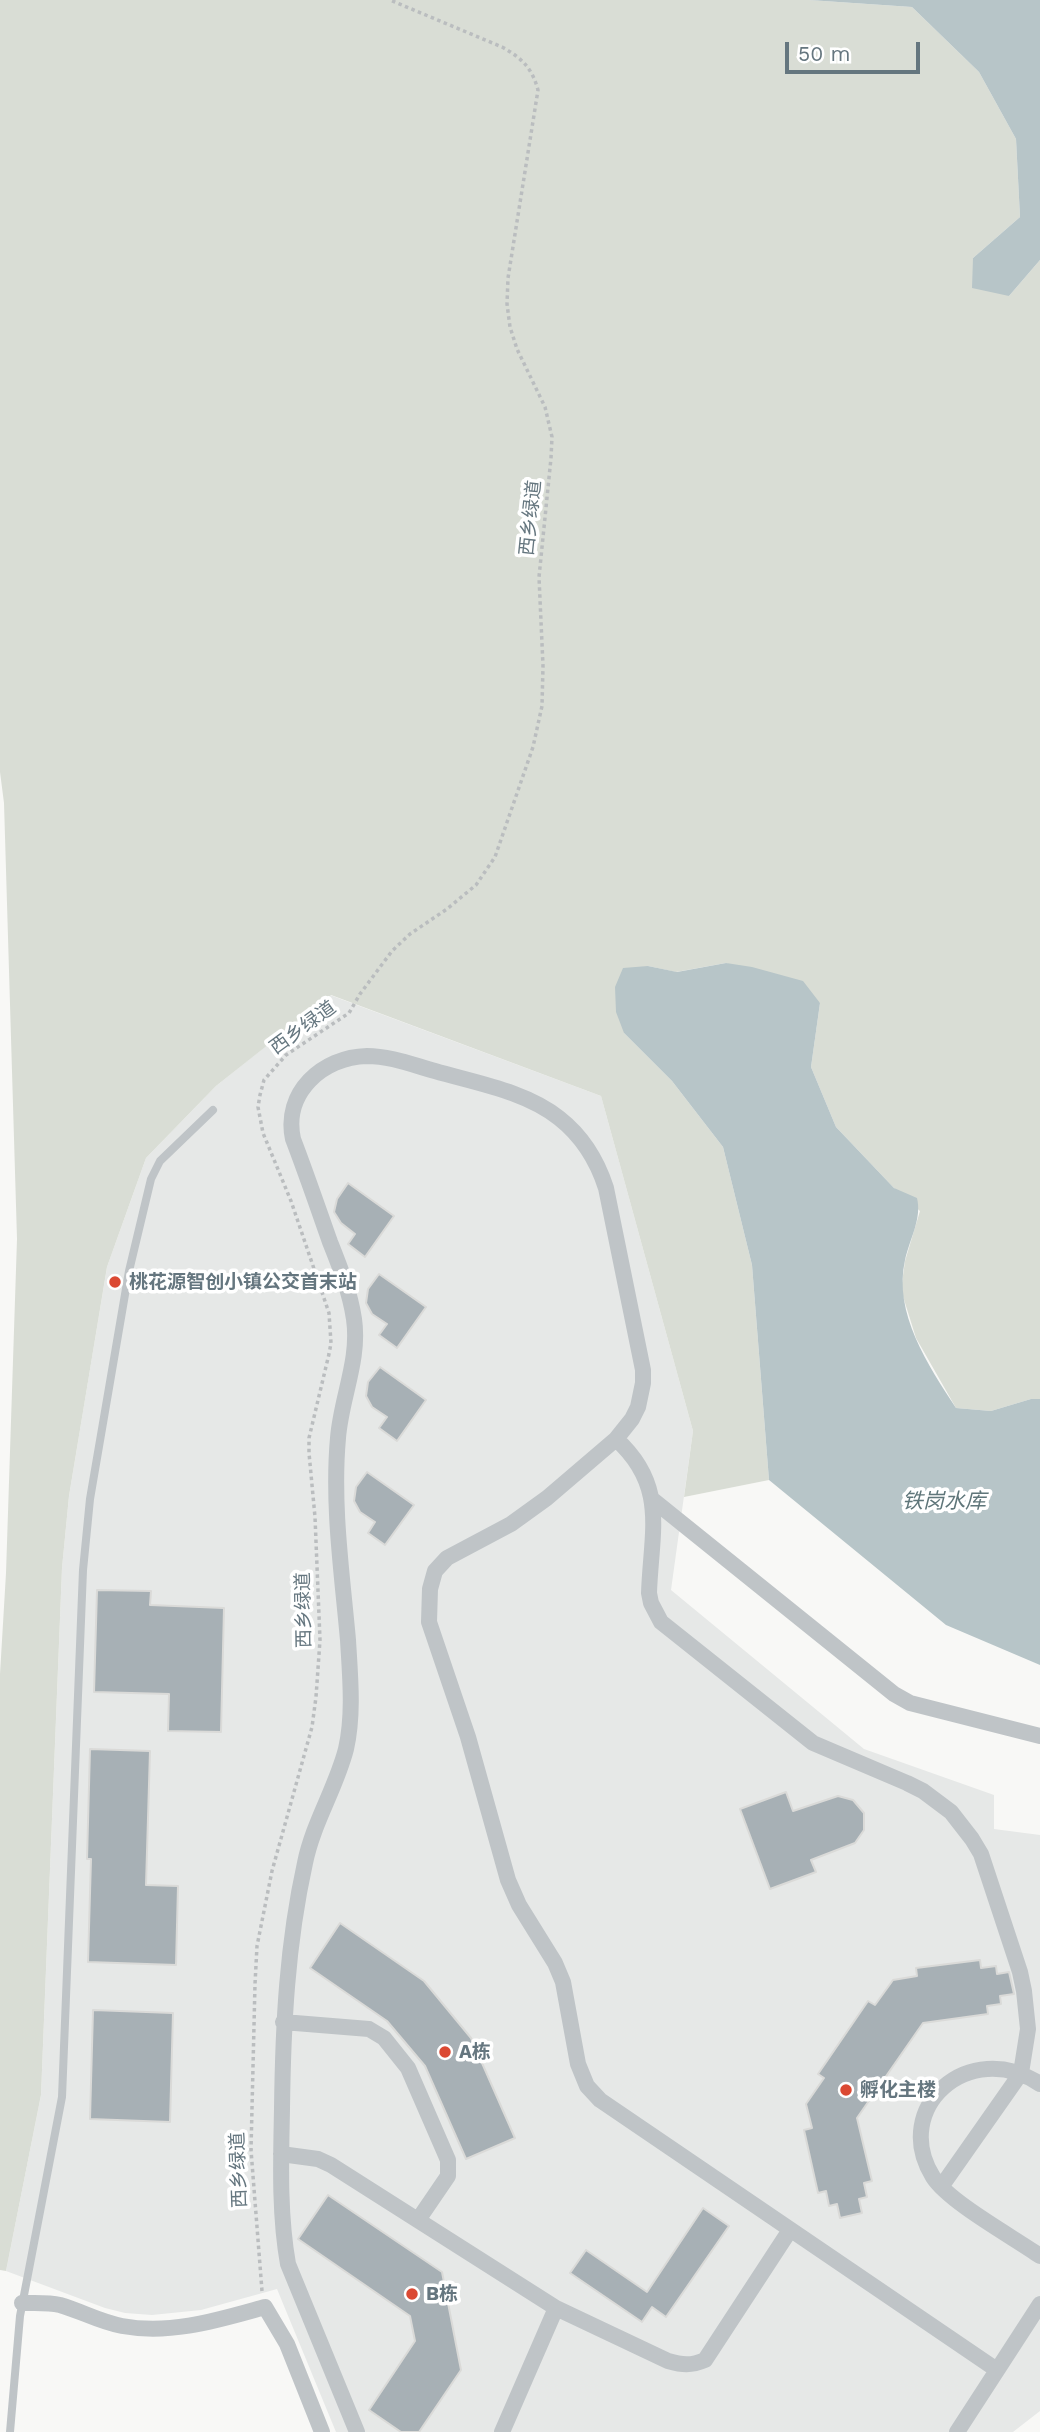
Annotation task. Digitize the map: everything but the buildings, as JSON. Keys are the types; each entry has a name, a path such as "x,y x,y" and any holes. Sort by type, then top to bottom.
{"street":[{"path":"357,2432 288,2264 281,2154 283,2022 291,1933 305,1860 346,1749 351,1678 336,1481 338,1434 354,1358 355,1323 347,1289 291,1130 292,1112 298,1094 319,1072 352,1058 388,1058 531,1101 560,1118 584,1142 606,1188 643,1370 638,1408 617,1439 547,1498 520,1517 447,1558 435,1571 430,1589 429,1622 468,1737 508,1880 519,1905 555,1963 563,1982 578,2064 587,2086 600,2100 997,2370"},
{"path":"617,1439 638,1463 653,1500 649,1593 655,1613 661,1622 813,1743 923,1791 950,1812 972,1839 988,1870 1024,1991 1028,2029 1021,2073 941,2187"},
{"path":"653,1500 894,1695 910,1703 1040,1736"},
{"path":"283,2022 369,2029 384,2038 408,2068 448,2160 448,2176 418,2220"},
{"path":"1040,2084 1021,2073 993,2067 972,2070 953,2079 933,2099 925,2118 922,2138 927,2166 941,2187 1040,2256"},
{"path":"281,2154 331,2165 556,2308 668,2361 684,2365 705,2360 790,2230"},
{"path":"22,2303 59,2305 101,2321 152,2329 204,2323 265,2306 287,2344 322,2432"},
{"path":"957,2432 1040,2304"},
{"path":"502,2432 556,2308"}],"lane":[{"path":"10,2432 22,2303 62,2097 83,1570 90,1499 129,1270 151,1179 160,1161 213,1110"}],"path":[{"name":"西乡绿道","path":"265,2306 259,2278 251,2150 257,1946 272,1871 308,1741 314,1707 320,1640 316,1527 309,1437 331,1343 329,1313 314,1266 263,1133 258,1107 260,1095 264,1080 272,1068 286,1055 349,1013 392,951 410,934 464,896 486,872 495,857 520,792 534,747 542,706 539,578 551,437 545,407 517,349 507,304 508,278 538,90 534,75 517,56 502,47 390,0"}],"shaded area":[{"path":"0,0 809,0 912,7 979,72 1016,139 1020,217 973,258 1009,296 1040,260 1040,1399 1031,1399 991,1411 956,1408 916,1338 901,1290 905,1261 920,1211 894,1188 836,1127 811,1067 820,1003 726,963 676,972 648,966 624,1033 672,1081 723,1147 752,1265 769,1480 684,1497 693,1431 601,1096 331,995 216,1086 146,1158 107,1267 69,1496 62,1568 41,2095 6,2271 0,2270 0,1674 17,1239 4,803 0,772"},
{"path":"330,995 601,1096 693,1431 671,1590 864,1749 994,1795 994,1829 1040,1835 1040,2411 1013,2432 336,2432 277,2289 201,2310 152,2315 105,2308 6,2271 41,2095 62,1568 69,1496 107,1267 146,1158 216,1086"}],"water":[{"path":"809,0 1040,0 1040,260 1009,296 972,288 973,258 1020,217 1016,139 979,72 912,7"},
{"name":"铁岗水库","path":"726,963 803,981 820,1003 811,1067 836,1127 894,1188 917,1198 917,1221 905,1260 904,1299 908,1319 924,1356 956,1408 991,1411 1031,1399 1040,1399 1040,1665 946,1625 769,1480 752,1265 723,1147 672,1081 624,1033 616,1012 615,987 623,968 648,966 677,972"}],"place":[{"name":"桃花源智创小镇公交首末站","path":"115,1282"},
{"name":"A栋","path":"445,2052"},
{"name":"孵化主楼","path":"846,2090"},
{"name":"B栋","path":"412,2294"}]}
